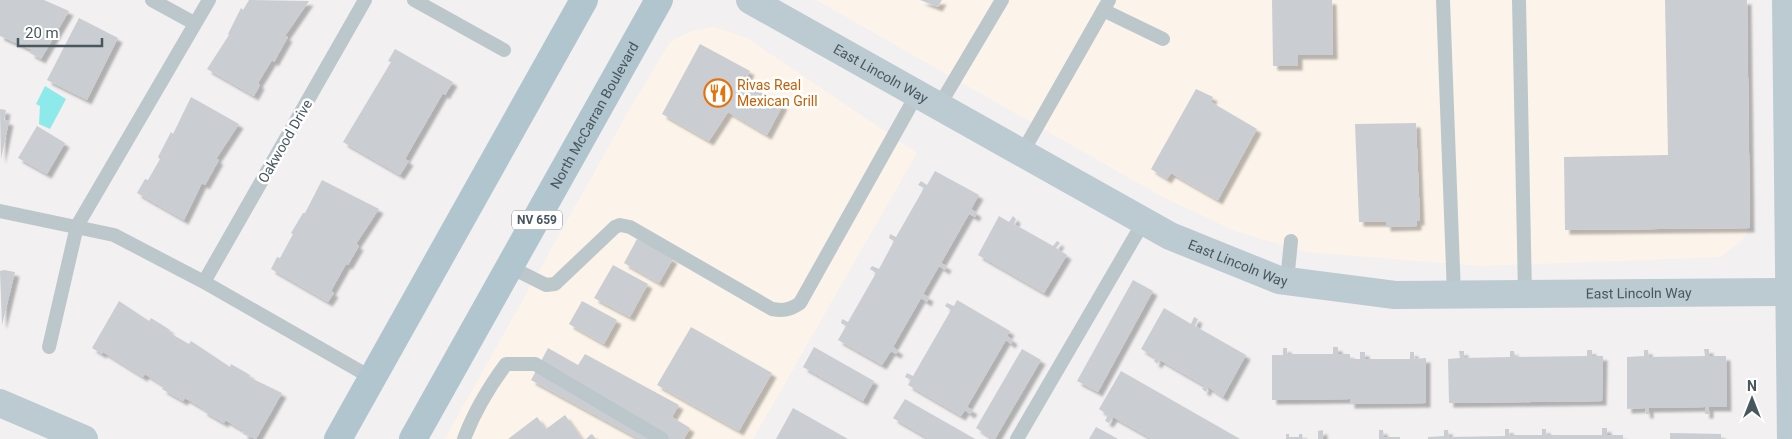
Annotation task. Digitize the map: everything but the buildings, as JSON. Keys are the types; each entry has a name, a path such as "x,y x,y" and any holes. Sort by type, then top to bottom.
{"main road":[{"path":"338,439 584,0"},
{"name":"North McCarran Boulevard","path":"413,439 659,0"}],"street":[{"path":"1786,0 1791,291 1791,439"},
{"name":"East Lincoln Way","path":"767,4 928,100 1144,222 1176,238 1279,280 1395,295 1791,291"},
{"path":"0,403 84,439"}],"lane":[{"path":"152,0 194,23"},
{"path":"49,347 77,226 209,0"},
{"name":"Oakwood Drive","path":"204,282 365,0"},
{"path":"414,0 504,50"},
{"path":"510,267 546,285 555,284 615,227 620,225 630,227 772,309 781,311 792,309 800,303 928,100 1002,0"},
{"path":"1443,0 1454,295"},
{"path":"1519,0 1525,294"},
{"path":"1022,153 1106,5 1163,39"},
{"path":"0,211 77,226 114,236 204,282 372,378"},
{"path":"1017,439 1144,222"},
{"path":"1287,281 1291,241"},
{"path":"464,439 471,420 506,364 535,364 662,439"}],"shaded area":[{"path":"816,0 1748,0 1751,221 1743,239 1721,257 1481,266 1307,252 1237,232 1161,196"},
{"path":"715,27 747,38 917,153 753,439 445,439 628,112 670,42 692,31"}],"water":[{"path":"45,86 66,99 50,129 39,124 40,106 36,104"}],"place":[{"name":"Rivas Real Mexican Grill","path":"718,93"}]}
